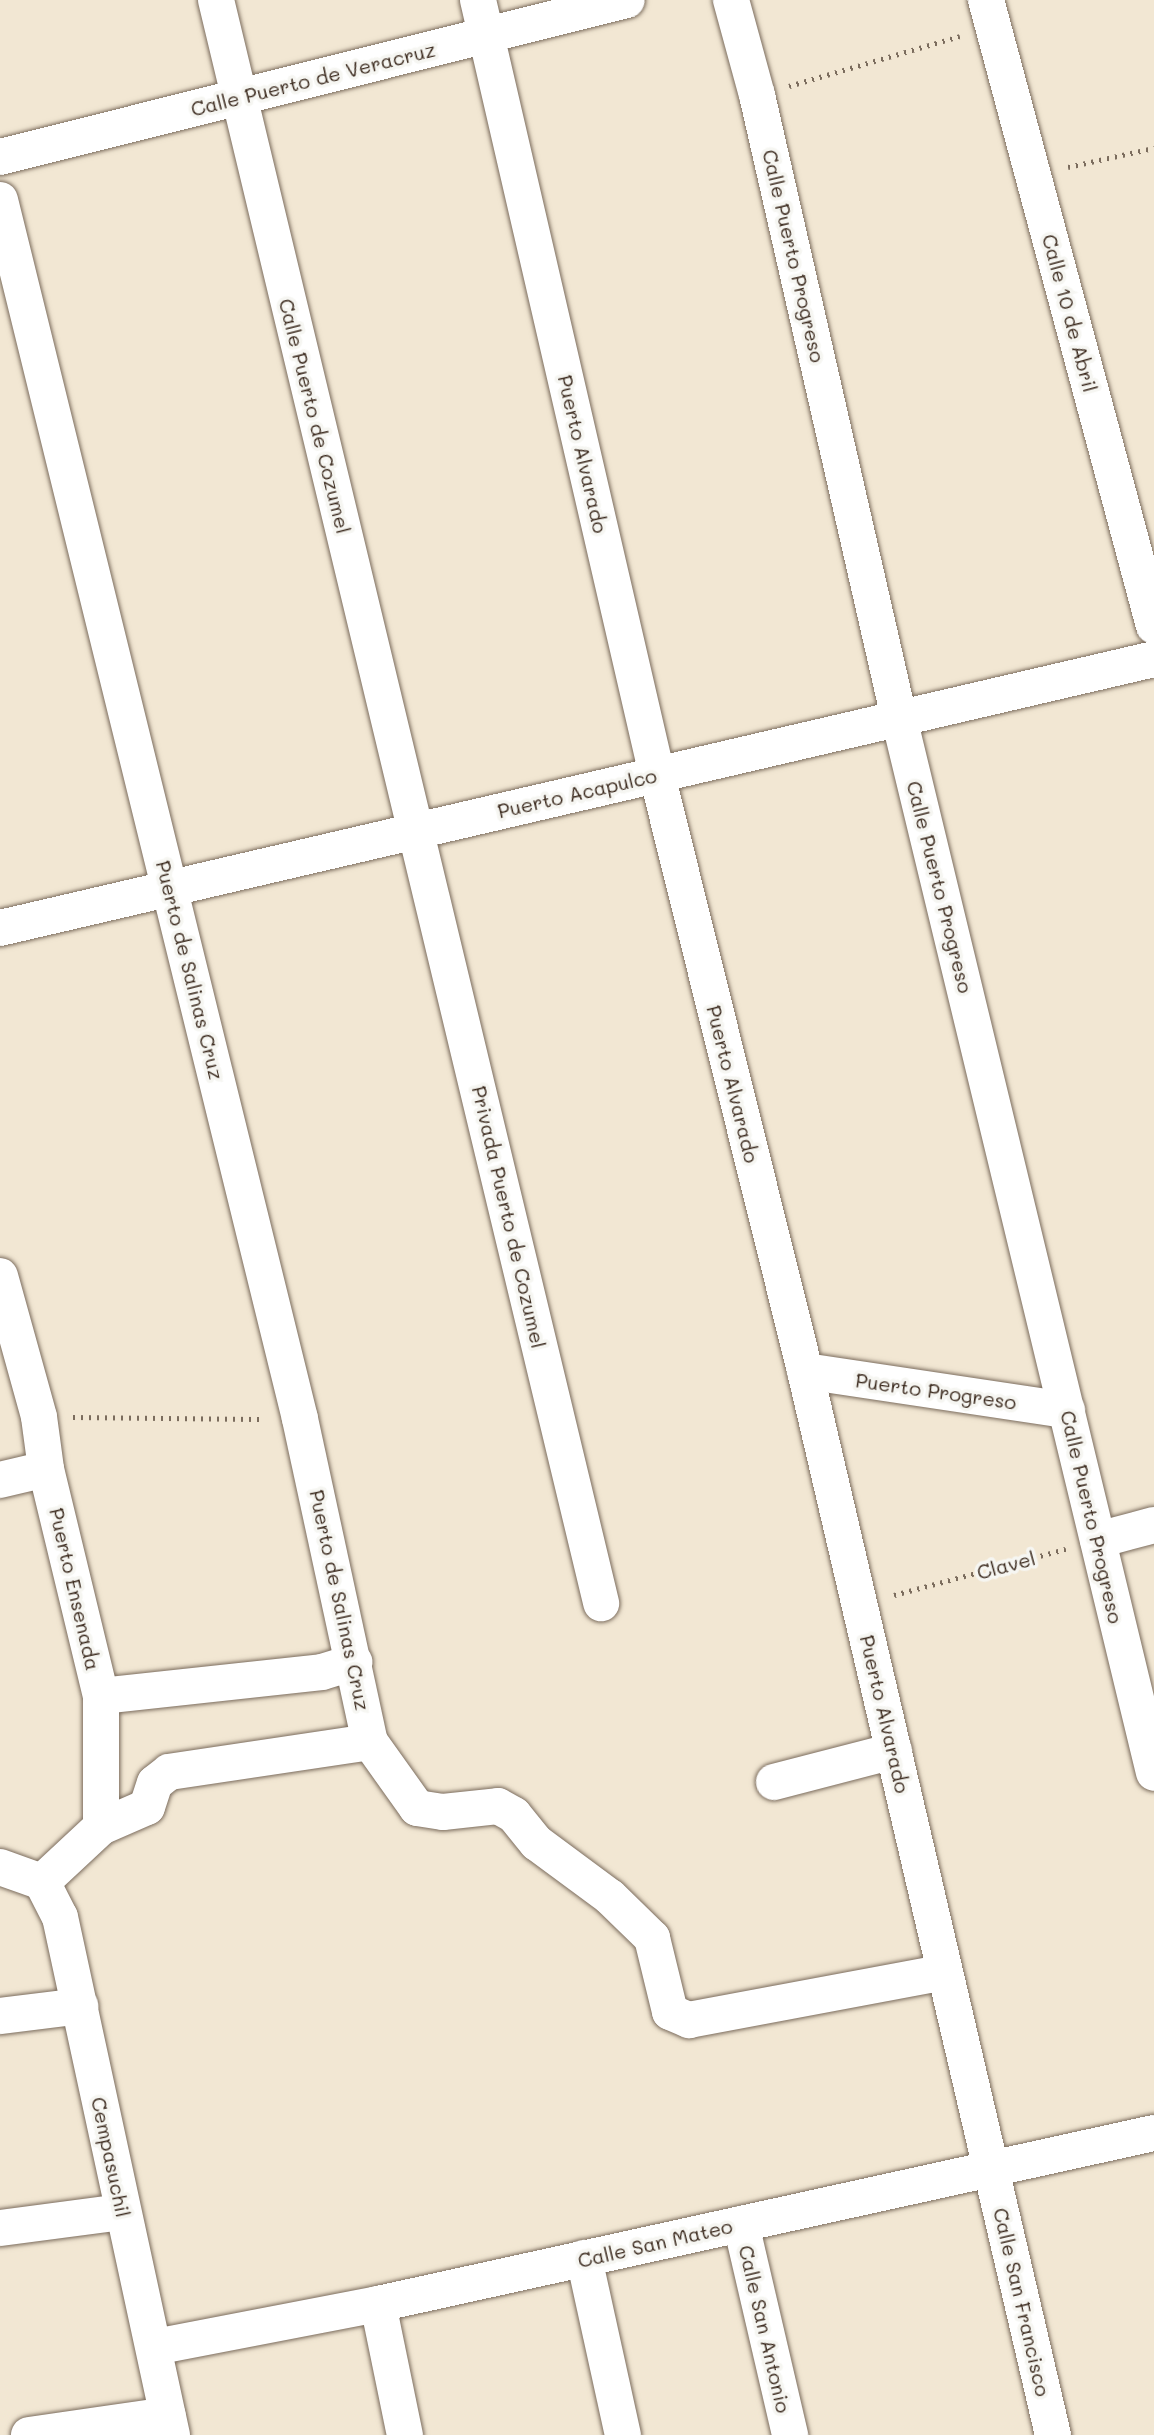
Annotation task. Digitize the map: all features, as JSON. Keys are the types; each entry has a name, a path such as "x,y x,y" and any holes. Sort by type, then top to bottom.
{"street":[{"name":"Calle Puerto de Cozumel","path":"216,0 237,98 418,830"},
{"name":"Puerto Alvarado","path":"478,0 657,775 805,1371 991,2168"},
{"name":"Calle Puerto de Veracruz","path":"0,157 627,0"},
{"name":"Calle Puerto Progreso","path":"731,0 757,95 899,718 1154,1773"},
{"name":"Calle 10 de Abril","path":"989,13 1154,626"},
{"name":"Puerto de Salinas Cruz","path":"0,200 300,1419 370,1742"},
{"name":"Puerto Acapulco","path":"0,928 1154,659"},
{"name":"Privada Puerto de Cozumel","path":"418,830 601,1603"},
{"name":"Puerto Ensenada","path":"0,1276 39,1417 46,1469 101,1696 101,1827"},
{"name":"Puerto Progreso","path":"805,1371 1067,1410"},
{"path":"0,1480 46,1469"},
{"path":"1098,1540 1154,1525"},
{"path":"101,1696 322,1672 355,1662"},
{"path":"0,1867 42,1882 101,1827 147,1807 155,1783 169,1772 370,1742 417,1808 443,1812 498,1806 514,1815 537,1843 610,1897 652,1938 670,2012 689,2020 945,1972"},
{"path":"774,1782 894,1751"},
{"name":"Cempasuchil","path":"42,1882 60,1917 170,2425"},
{"path":"0,2016 80,2006"},
{"name":"Calle San Mateo","path":"155,2347 378,2304 1154,2133"},
{"name":"Calle San Francisco","path":"991,2168 1053,2435"},
{"path":"0,2228 122,2212"},
{"name":"Calle San Antonio","path":"741,2224 790,2435"},
{"path":"584,2258 623,2435"},
{"path":"378,2304 405,2435"},
{"path":"29,2435 170,2425"}],"path":[{"path":"757,95 989,13"},
{"path":"1032,174 1154,148"},
{"path":"39,1417 300,1419"},
{"name":"Clavel","path":"859,1604 1098,1540"}]}
